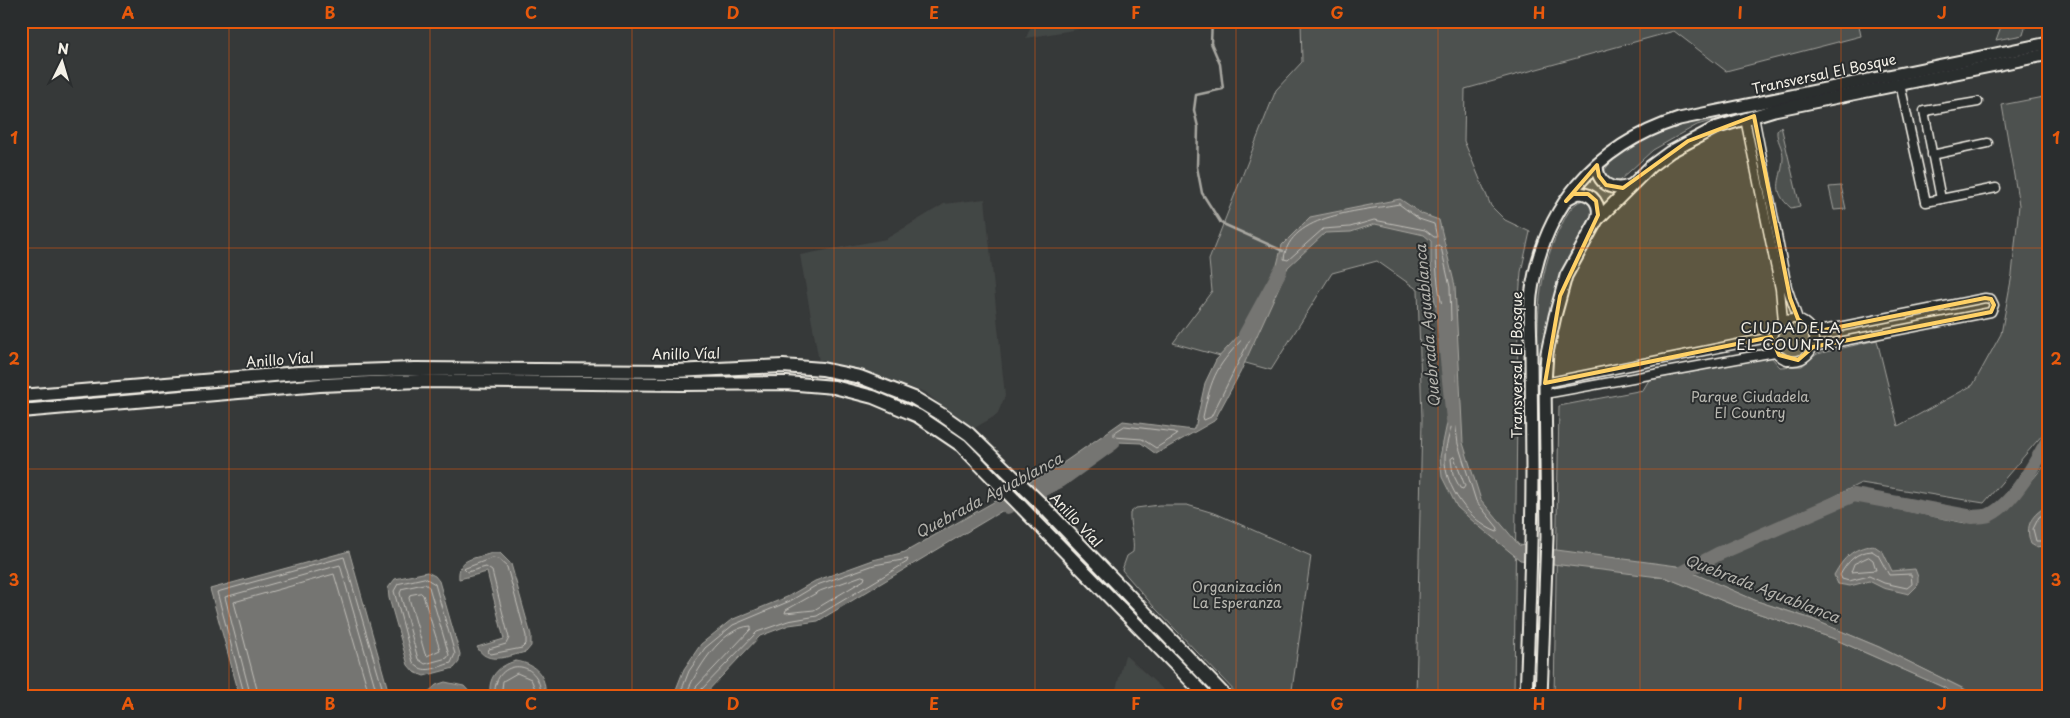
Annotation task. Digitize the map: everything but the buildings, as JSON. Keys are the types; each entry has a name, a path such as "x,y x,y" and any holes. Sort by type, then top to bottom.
{"highway":[{"name":"Anillo Víal","path":"21,396 298,373 415,369 676,371 802,367 860,377 914,398 969,434 1039,502 1226,697"},
{"name":"Anillo Víal","path":"21,411 320,385 411,382 810,384 858,392 911,412 961,445 995,477 1206,697"}],"main road":[{"name":"Transversal El Bosque","path":"1526,697 1532,570 1531,298 1540,252 1550,226 1574,188 1613,150 1634,137 1679,119 2049,44"},
{"name":"Transversal El Bosque","path":"1541,697 1547,537 1545,389 1548,353 1560,296 1578,250 1596,220 1651,166 1688,141 1715,128 1750,118 1900,84 2049,54"},
{"path":"1597,165 1599,176 1606,185 1618,188 1629,186"},
{"path":"1566,201 1578,193 1592,197 1598,205 1596,220"}],"street":[{"path":"1900,84 1926,202 1996,188"},
{"path":"1941,199 1924,111 1978,102"},
{"path":"1750,118 1787,287 1798,319"},
{"path":"1750,118 1780,288 1783,321"},
{"path":"1932,155 1988,143"},
{"path":"1813,332 1984,298 1991,299 1994,305 1991,312 1813,347 1803,358 1793,361 1783,358 1776,352 1772,337 1776,328 1783,321 1798,319 1807,324 1813,332 1813,347"},
{"path":"1545,389 1772,337"},
{"path":"1545,389 1776,352"}],"highlighted area":[{"path":"1754,116 1790,298 1798,319 1814,332 1985,298 1991,299 1994,305 1991,312 1813,347 1798,360 1779,355 1771,337 1545,383 1560,296 1598,215 1596,201 1588,194 1573,194 1566,201 1597,165 1599,176 1606,185 1623,188 1688,141"}],"shaded area":[{"path":"1033,21 1126,21 1026,38"},
{"path":"985,199 1005,396 997,415 971,430 925,392 877,377 820,367 800,255 886,239 944,204"},
{"path":"1125,655 1165,691 1156,690 1137,697 1114,697"}],"green space":[{"path":"1301,21 1858,21 1861,36 1726,71 1674,31 1465,89 1464,141 1491,206 1505,220 1530,232 1521,272 1518,311 1514,697 1416,697 1422,419 1418,290 1377,261 1332,273 1271,370 1173,343 1212,291 1209,260 1276,90 1302,62"},
{"path":"2003,21 2027,21 2023,35 1996,40"},
{"name":"Parque Ciudadela El Country","path":"2048,96 2049,427 1984,503 1861,483 1724,552 1853,500 1965,523 1994,517 2025,489 2049,459 2049,697 1972,697 1966,690 1879,647 1812,619 1757,601 1689,572 1705,561 1687,570 1655,577 1667,578 1733,605 1832,638 1945,688 1955,697 1554,697 1559,406 1643,390 1649,380 1771,357 1780,367 1802,366 1817,354 1877,340 1898,426 1973,385 2001,334 2012,275 2019,205 2002,105"},
{"path":"1754,109 1697,125 1653,150 1619,181 1610,182 1606,179 1604,171 1616,156 1632,144 1651,135 1693,121"},
{"path":"1781,126 1800,206 1791,208 1780,195 1779,189 1783,157 1777,131"},
{"path":"1594,170 1619,190 1603,208 1599,199 1593,194 1575,192"},
{"path":"1841,186 1846,209 1834,210 1829,187"},
{"path":"1588,199 1594,210 1561,274 1545,344 1539,399 1539,309 1546,265 1553,244 1569,211 1578,202"},
{"path":"1794,324 1800,325 1805,329 1809,334 1809,346 1805,351 1800,355 1794,356 1788,355 1783,351 1779,346 1778,340 1779,334 1783,329 1788,325"},
{"name":"Organización La Esperanza","path":"1159,505 1187,505 1217,514 1311,556 1291,697 1240,697 1154,607 1122,570 1127,556 1133,552 1130,513 1136,508"}],"water":[{"path":"1400,199 1422,214 1439,220 1455,286 1463,443 1481,500 1519,545 1677,566 1757,601 1812,619 1879,647 1966,690 1972,697 1955,697 1945,688 1832,638 1733,605 1667,578 1520,560 1457,507 1442,477 1440,457 1456,380 1448,341 1435,303 1431,269 1431,241 1424,235 1375,224 1351,232 1325,233 1288,267 1240,373 1214,421 1156,454 1141,443 1117,442 818,621 789,625 760,636 702,697 673,697 684,669 701,644 731,620 787,597 815,581 873,560 905,552 1063,463 1123,421 1193,430 1205,383 1216,360 1253,320 1271,289 1282,245 1310,217"},
{"path":"2049,505 2049,545 2036,547 2031,544 2028,531 2029,526 2034,516"},
{"path":"1873,545 1883,552 1892,571 1915,569 1918,585 1909,594 1883,588 1869,581 1850,586 1838,584 1834,575 1841,563 1859,549"},
{"path":"349,551 390,697 240,697 210,589"},
{"path":"492,553 500,553 511,564 531,635 531,646 526,652 498,658 486,656 477,647 504,639 487,572 459,579 459,572 464,563"},
{"path":"427,572 435,576 439,581 460,654 459,662 454,668 424,676 414,672 408,665 389,598 388,588 395,579"},
{"path":"516,661 529,665 539,672 544,683 545,697 491,697 490,684 495,673 504,666"},
{"path":"445,682 464,686 474,697 423,697 436,685"}],"waterway":[{"path":"1212,21 1211,43 1220,64 1223,89 1196,95 1194,110 1198,127 1197,167 1202,193 1221,223 1283,251"},
{"name":"Quebrada Aguablanca","path":"1245,335 1280,271"},
{"name":"Quebrada Aguablanca","path":"1442,310 1453,420"},
{"path":"1680,574 1718,554 1854,495 1973,517 1989,515 2007,502 2016,492 2049,438"},
{"name":"Quebrada Aguablanca","path":"1007,507 1060,481 1113,443"}],"district":[{"name":"CIUDADELA EL COUNTRY","path":"1791,336"}]}
